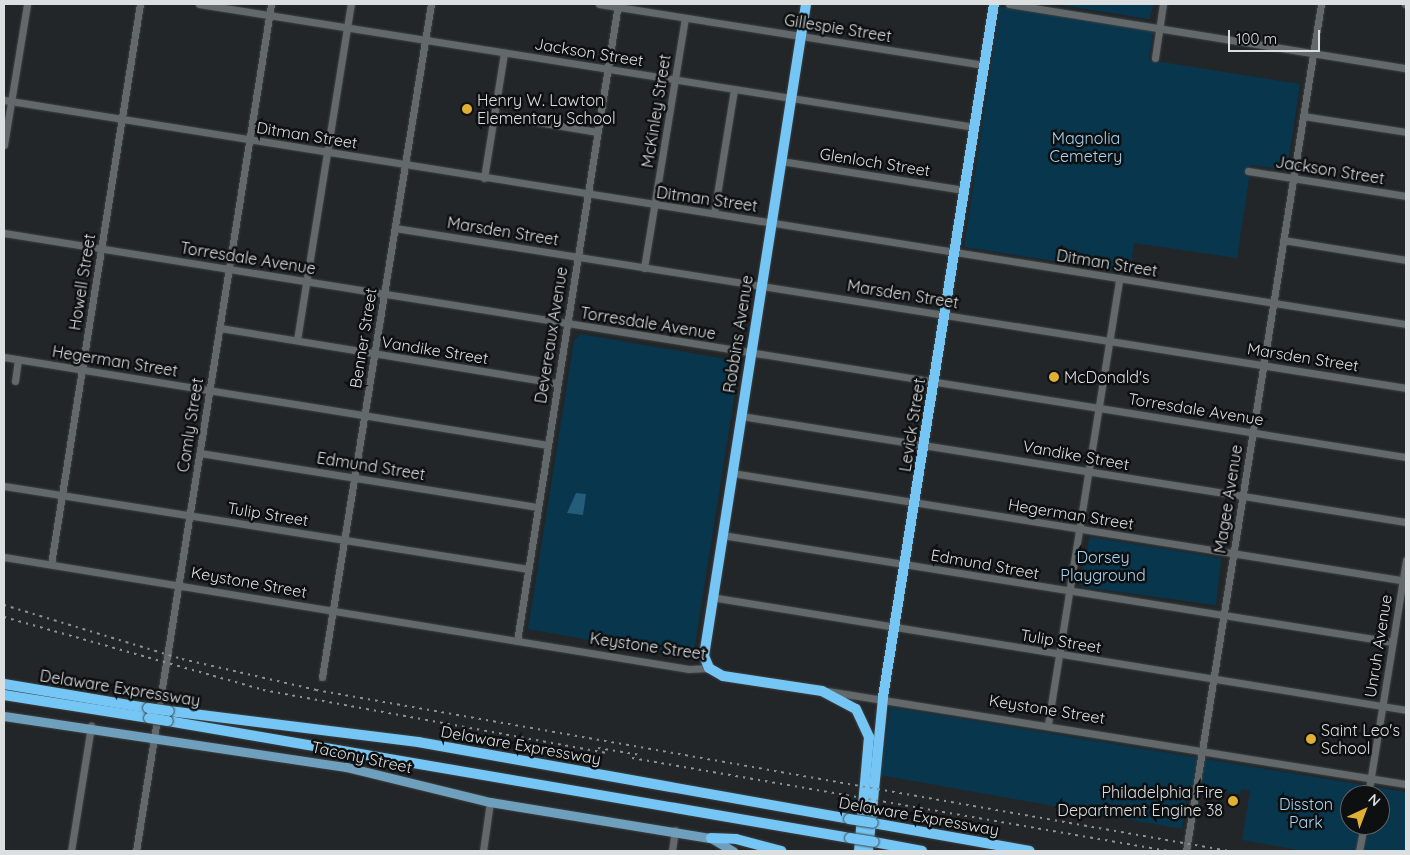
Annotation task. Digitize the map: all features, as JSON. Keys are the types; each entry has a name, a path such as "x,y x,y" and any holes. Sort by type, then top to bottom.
{"highway":[{"name":"Robbins Avenue","path":"709,668 704,645 711,597 806,4"},
{"name":"Levick Street","path":"871,847 883,697 994,4"},
{"name":"Keystone Street","path":"709,668 723,676 822,691"},
{"name":"Delaware Expressway","path":"4,684 148,713"},
{"path":"822,691 850,704 867,730 859,851"},
{"name":"Delaware Expressway","path":"4,694 168,716 850,838 871,847 922,851"},
{"name":"Delaware Expressway","path":"168,716 418,742 1030,851"},
{"path":"711,838 736,839 782,851"}],"main road":[{"name":"Tacony Street","path":"4,716 91,726 346,767 490,802 675,830 711,838 735,850"}],"street":[{"path":"4,145 7,101 27,4"},
{"name":"Howell Street","path":"51,564 140,4"},
{"name":"Jackson Street","path":"199,4 974,127"},
{"name":"Comly Street","path":"136,851 271,4"},
{"path":"297,340 351,4"},
{"name":"Benner Street","path":"322,677 332,611 346,540 431,4"},
{"name":"Gillespie Street","path":"599,4 618,5 685,18 984,65"},
{"path":"1008,4 1406,68"},
{"path":"1154,58 1163,4"},
{"name":"Magee Avenue","path":"1186,851 1321,4"},
{"name":"Devereaux Avenue","path":"517,641 618,5"},
{"name":"McKinley Street","path":"644,268 685,18"},
{"path":"484,178 504,53"},
{"path":"714,213 734,90"},
{"name":"Ditman Street","path":"7,101 1406,324"},
{"path":"495,115 598,132"},
{"path":"1303,116 1406,132"},
{"name":"Glenloch Street","path":"781,161 964,190"},
{"name":"Jackson Street","path":"1248,171 1406,196"},
{"name":"Marsden Street","path":"395,228 1406,388"},
{"name":"Torresdale Avenue","path":"4,233 750,354 1406,457"},
{"path":"1283,240 1406,260"},
{"path":"1048,724 1119,279"},
{"name":"Vandike Street","path":"220,328 557,383"},
{"name":"Hegerman Street","path":"4,357 548,445"},
{"path":"14,381 18,360"},
{"name":"Vandike Street","path":"741,416 1406,522"},
{"name":"Edmund Street","path":"200,453 538,507"},
{"name":"Hegerman Street","path":"732,473 1079,530 1405,580"},
{"name":"Tulip Street","path":"4,486 528,569"},
{"name":"Edmund Street","path":"722,535 1069,592 1393,642"},
{"name":"Keystone Street","path":"4,557 689,669 709,668"},
{"name":"Unruh Avenue","path":"1370,785 1405,580 1406,560"},
{"name":"Tulip Street","path":"711,597 1406,710"},
{"name":"Keystone Street","path":"822,691 883,697 1371,776 1406,784"},
{"path":"71,851 91,726"},
{"path":"483,851 490,802"},
{"path":"672,851 675,830"},
{"path":"1359,851 1362,835"}],"green space":[{"path":"1054,4 1154,4 1149,19"},
{"name":"Magnolia Cemetery","path":"1000,7 1153,31 1149,60 1300,84 1287,170 1251,165 1237,258 1134,243 1130,273 964,247"},
{"path":"580,334 737,361 739,367 693,656 689,658 528,629 574,341"},
{"name":"Dorsey Playground","path":"1090,537 1221,558 1216,605 1082,587 1079,583"},
{"name":"Disston Park","path":"890,707 1364,785 1340,785 1340,835 1390,835 1390,789 1406,792 1406,851 1304,851 1242,840 1250,791 1241,789 1240,794 1189,785 1182,829 880,775"}],"shaded area":[{"path":"576,493 586,494 583,515 567,513"}],"railway":[{"path":"4,605 182,659 316,690 1229,851"},
{"path":"4,617 263,690 605,753"},
{"path":"598,748 640,755"},
{"path":"632,758 1168,851"}],"place":[{"name":"Henry W. Lawton Elementary School","path":"467,109"},
{"name":"McDonald's","path":"1054,377"},
{"name":"Saint Leo's School","path":"1311,739"},
{"name":"Philadelphia Fire Department Engine 38","path":"1233,801"}]}
